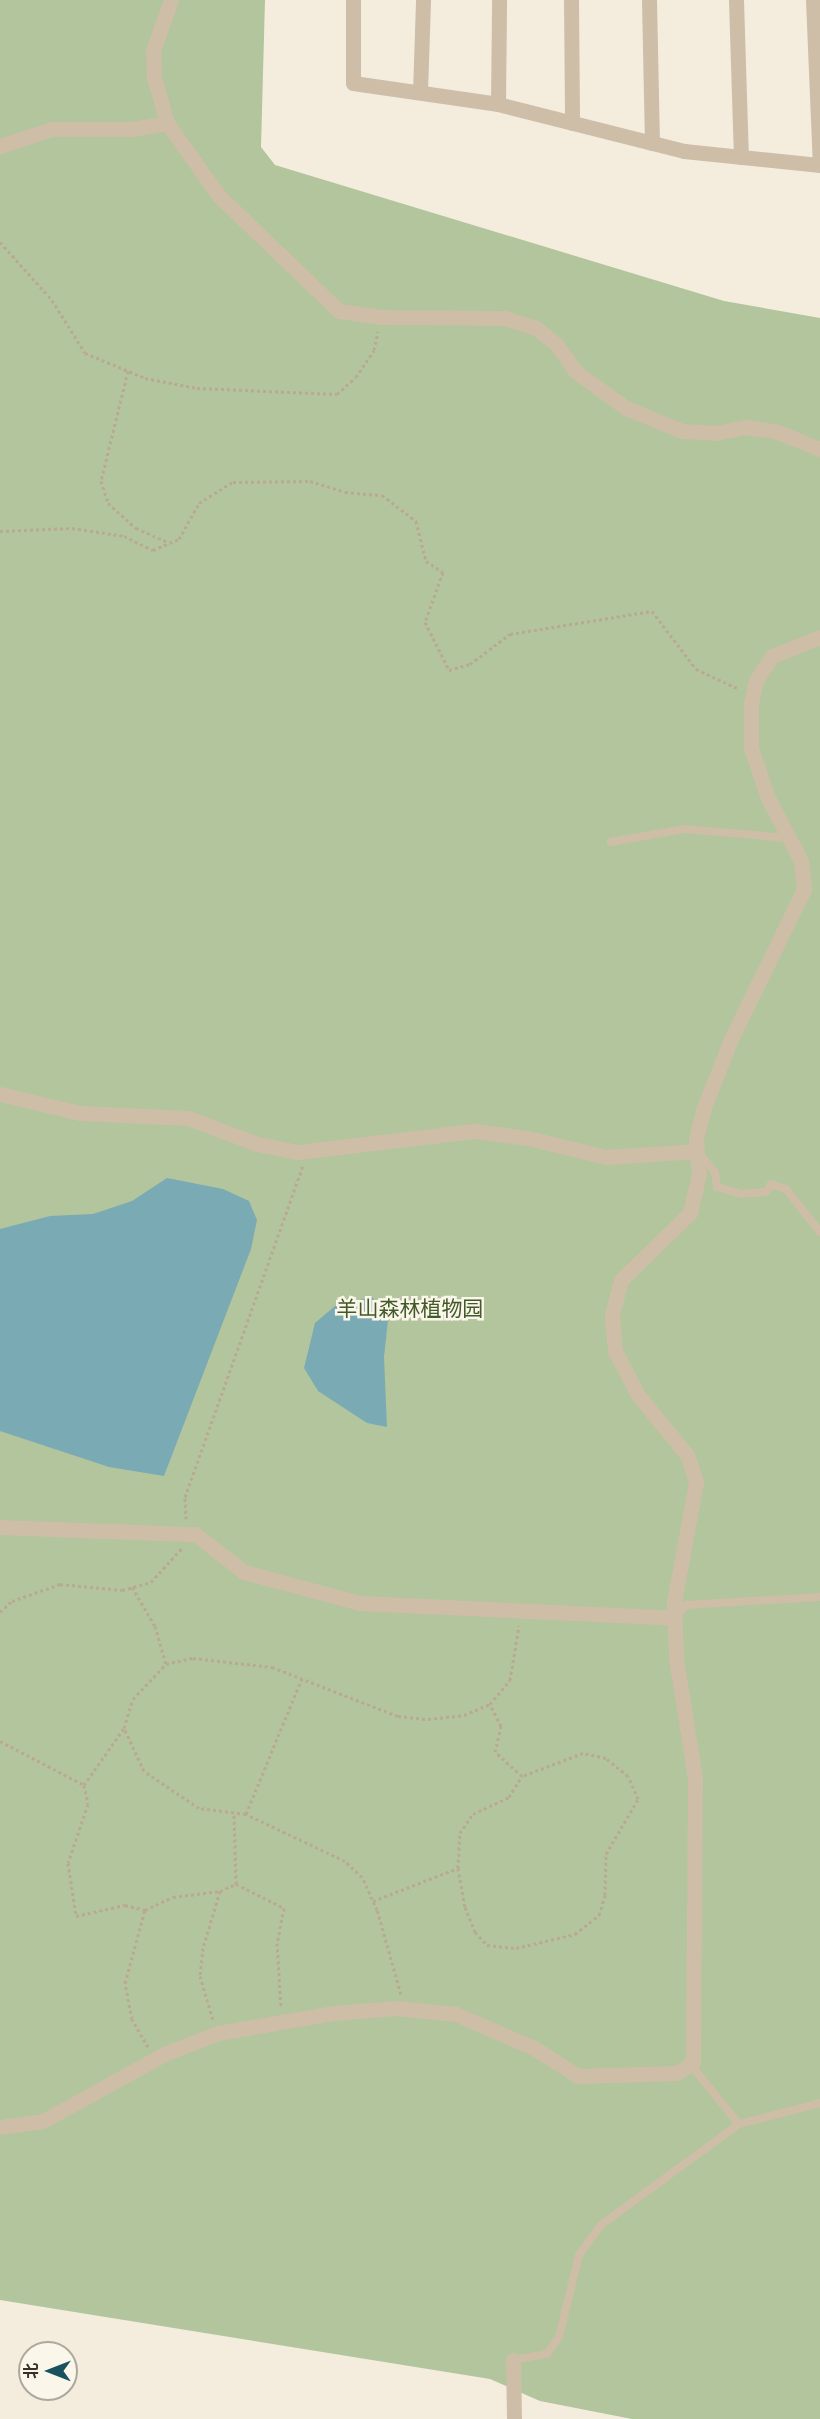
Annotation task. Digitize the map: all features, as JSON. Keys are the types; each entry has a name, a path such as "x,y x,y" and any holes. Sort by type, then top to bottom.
{"street":[{"path":"171,0 153,50 154,77 167,123 219,196 257,229 314,291 339,312 381,317 505,318 536,328 557,345 575,371 626,408 682,431 715,433 745,427 776,431 820,449"},
{"path":"353,0 353,83 498,104 652,143 741,157 820,165 813,0"},
{"path":"420,92 423,0"},
{"path":"498,104 499,0"},
{"path":"571,0 572,123"},
{"path":"650,0 652,143"},
{"path":"736,0 741,157"},
{"path":"0,146 52,129 133,129 167,123"},
{"path":"0,2127 43,2121 155,2059 218,2033 282,2019 405,2009 456,2014 534,2048 578,2076 677,2073 690,2064 694,2039 695,1778 676,1658 675,1618 696,1482 687,1455 638,1395 615,1351 612,1314 621,1280 690,1213 699,1175 697,1151 703,1110 731,1039 804,889 801,861 768,798 751,748 752,695 772,656 820,637"},
{"path":"0,1094 80,1113 188,1118 257,1144 306,1152 474,1131 606,1156 697,1151"},
{"path":"0,1527 191,1533 244,1572 360,1603 410,1609 522,1610 675,1618"},
{"path":"513,2360 514,2419"}],"lane":[{"path":"611,842 684,829 789,838"},
{"path":"697,1151 715,1172 717,1187 741,1194 766,1192 771,1184 786,1189 820,1232"},
{"path":"675,1618 686,1605 820,1597"},
{"path":"690,2064 739,2124"},
{"path":"513,2360 547,2354 559,2337 579,2255 601,2224 739,2124 820,2103"}],"path":[{"path":"0,242 52,300 85,353 128,371 197,388 337,394 356,377 374,350 381,317"},
{"path":"128,371 101,481 108,503 122,516 136,528 169,543"},
{"path":"0,531 72,528 124,536 153,550 179,539 200,503 233,482 310,481 345,492 382,495 416,521 426,561 443,572 425,622 449,670 470,664 510,634 652,611 696,669 752,695"},
{"path":"0,1612 12,1601 60,1584 122,1590 151,1582 191,1533 185,1497 302,1175 306,1152"},
{"path":"132,1587 155,1626 166,1664"},
{"path":"236,1884 220,1891 173,1897 145,1910 125,1905 76,1916 68,1863 88,1804 84,1785 124,1728 133,1699 166,1664 192,1658 272,1667 398,1716 428,1719 464,1715 490,1704 510,1680 522,1610"},
{"path":"246,1814 302,1678"},
{"path":"490,1704 501,1726 495,1752 522,1776"},
{"path":"124,1728 144,1771 199,1808 246,1814 345,1861 362,1877 373,1901 405,2009"},
{"path":"0,1741 84,1785"},
{"path":"583,1753 606,1758 628,1776 638,1799 606,1854 605,1895 599,1914 575,1934 516,1948 487,1944 475,1932 465,1907 458,1868 460,1833 473,1814 509,1797 522,1776 583,1753"},
{"path":"234,1814 236,1884"},
{"path":"373,1901 458,1868"},
{"path":"236,1884 284,1908 277,1942 282,2019"},
{"path":"218,2033 200,1977 220,1891"},
{"path":"145,1910 125,1983 132,2019 155,2059"}],"green space":[{"name":"羊山森林植物园","path":"0,0 265,0 261,147 275,165 724,301 820,318 820,2419 632,2419 540,2401 490,2379 0,2300"}],"water":[{"path":"167,1178 223,1189 249,1201 257,1220 251,1249 164,1476 109,1467 0,1431 0,1229 50,1216 93,1214 132,1201"},
{"path":"372,1297 388,1320 384,1357 387,1427 367,1423 318,1391 304,1368 315,1323 335,1306"}]}
